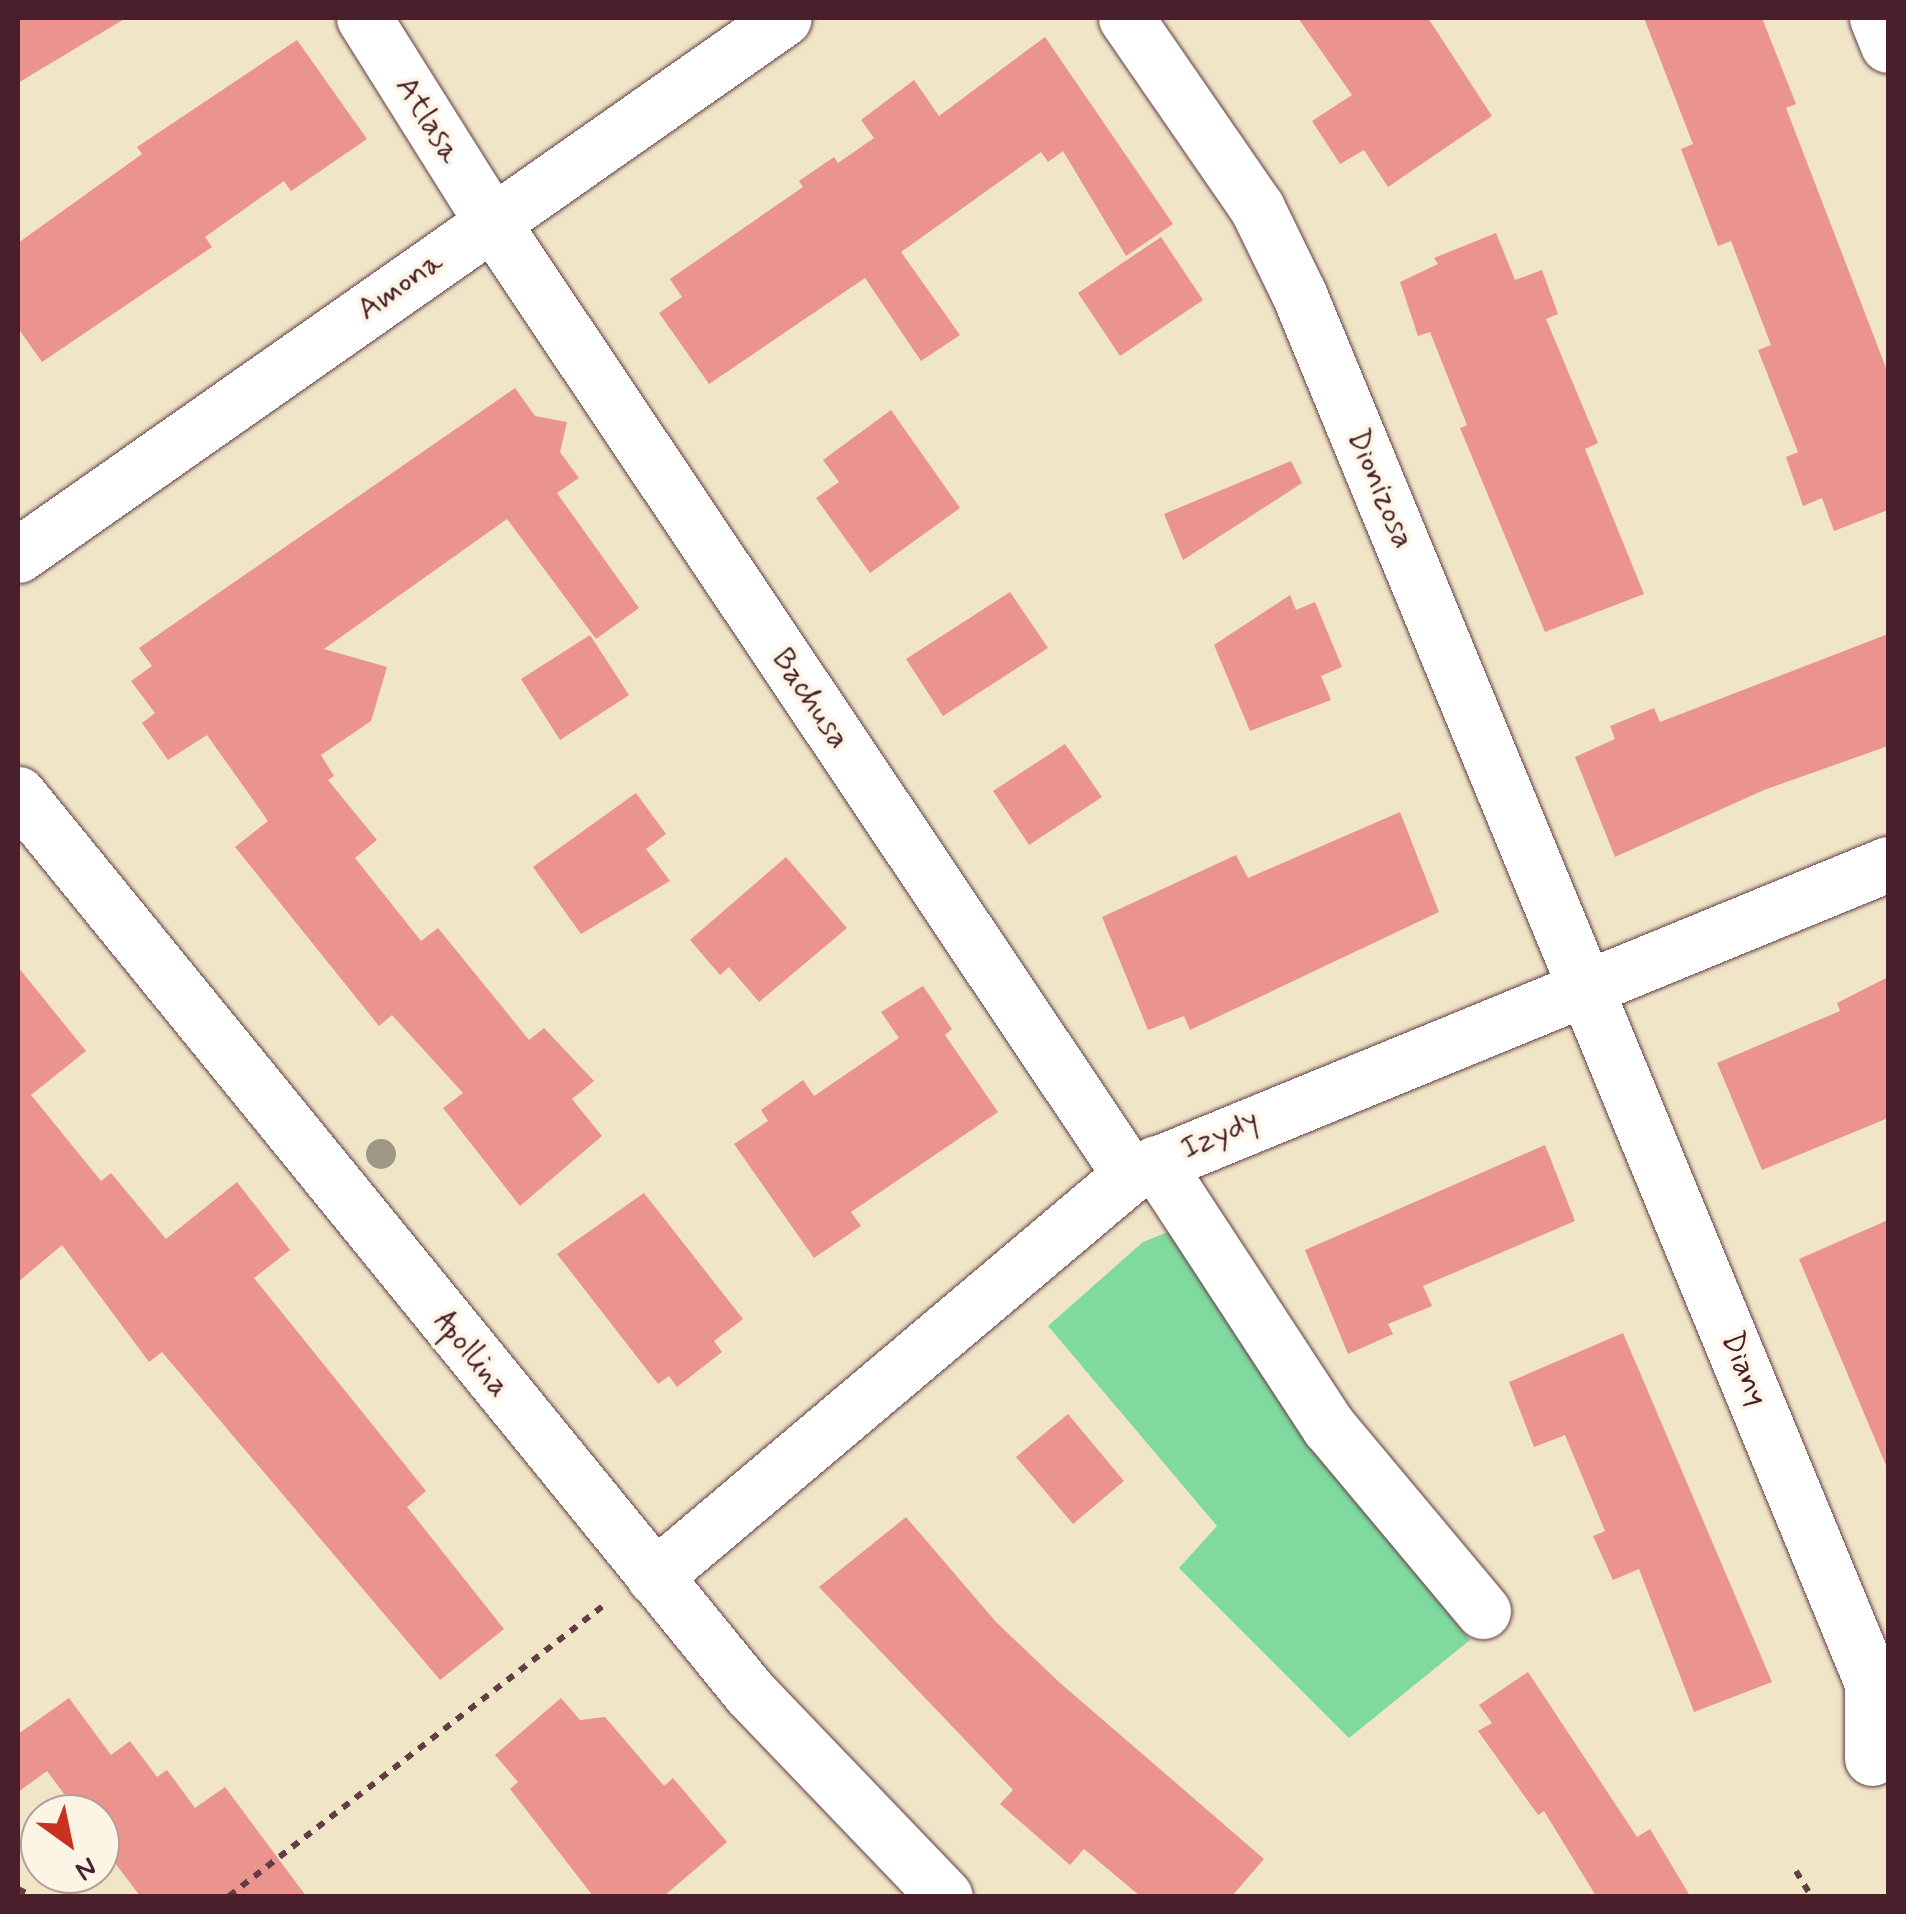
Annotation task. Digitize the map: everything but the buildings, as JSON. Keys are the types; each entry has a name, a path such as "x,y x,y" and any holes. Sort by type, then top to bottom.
{"street":[{"name":"Atlasa","path":"364,18 492,222"},
{"name":"Amona","path":"18,555 784,18"},
{"name":"Dionizosa","path":"1126,18 1258,208 1299,294 1586,986"},
{"path":"1876,18 1888,45"},
{"name":"Bachusa","path":"492,222 1143,1169 1328,1427 1483,1611"},
{"name":"Apollina","path":"18,794 654,1577 822,1774 945,1896"},
{"name":"Izydy","path":"654,1577 1143,1169 1888,864"},
{"name":"Diany","path":"1586,986 1872,1683 1872,1758"}],"path":[{"path":"229,1896 592,1612 654,1577"},
{"path":"1796,1871 1811,1896"},
{"path":"18,1889 32,1896"}],"green space":[{"path":"1173,1230 1303,1435 1470,1640 1349,1738 1179,1568 1217,1526 1048,1326 1143,1242"}]}
